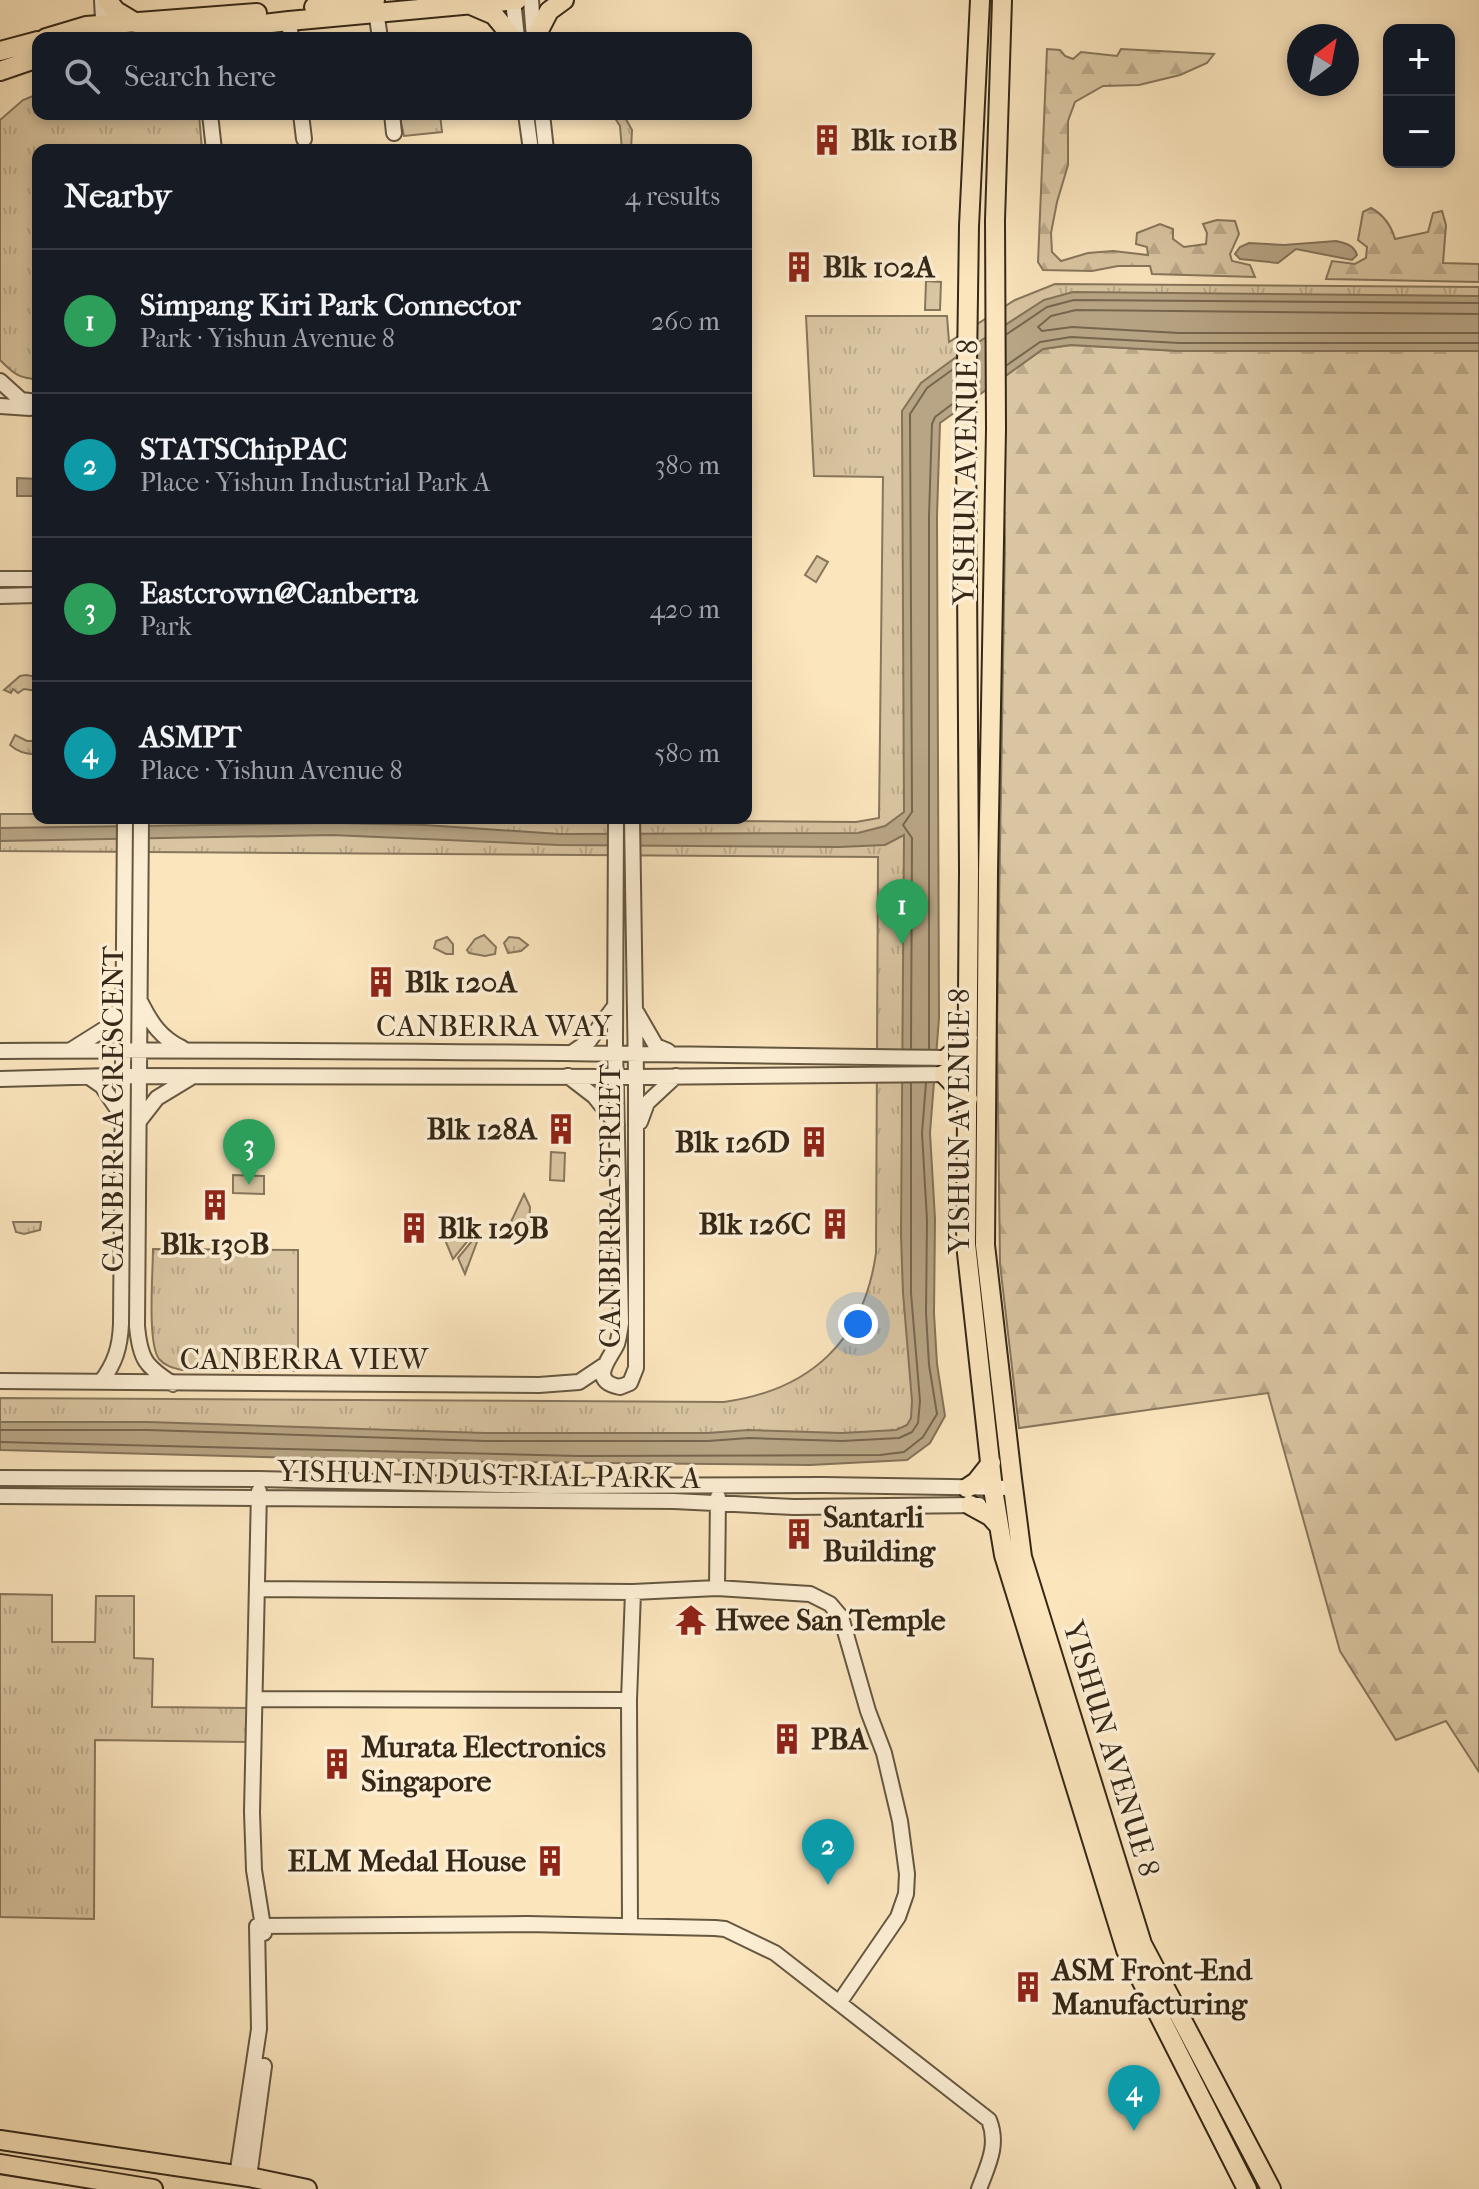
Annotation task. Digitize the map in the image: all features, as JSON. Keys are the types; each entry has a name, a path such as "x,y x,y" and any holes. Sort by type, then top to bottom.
{"main road":[{"path":"104,0 139,31"},
{"path":"66,32 86,26 104,32 139,31 375,4 470,5 514,0"},
{"path":"537,32 549,11 564,0"},
{"name":"YISHUN AVENUE 8","path":"980,0 969,226 966,433 968,1038 977,1066 968,1099 966,1244 994,1497 1004,1555 1126,1950 1243,2184"},
{"name":"YISHUN AVENUE 8","path":"1002,0 995,220 996,429 977,1066 985,1245 1014,1496 1022,1557 1142,1944 1271,2189"},
{"path":"235,32 290,29 375,4"},
{"path":"470,5 494,15 510,32"},
{"path":"0,51 32,43"},
{"path":"0,71 32,60"},
{"path":"968,1038 944,1066 968,1099"},
{"path":"991,1463 968,1497 999,1526"},
{"path":"0,2140 243,2176 307,2189"},
{"path":"0,2164 153,2189"}],"street":[{"path":"104,0 104,32"},
{"path":"514,0 515,32"},
{"path":"531,0 534,32"},
{"path":"375,4 379,32"},
{"path":"211,120 213,144"},
{"path":"302,120 304,139"},
{"path":"393,120 394,133"},
{"path":"527,120 530,144"},
{"path":"543,120 545,144"},
{"path":"0,381 21,400 32,401"},
{"path":"0,406 32,408"},
{"path":"0,579 32,579"},
{"path":"0,596 32,595"},
{"name":"CANBERRA CRESCENT","path":"125,824 123,1004 132,1050"},
{"name":"CANBERRA CRESCENT","path":"101,1382 113,1365 120,1344 124,1120 140,999 141,824"},
{"name":"CANBERRA STREET","path":"616,824 616,1076 621,1323 617,1344 603,1366 603,1374 609,1383 620,1387 630,1383 636,1368 632,824"},
{"path":"140,999 152,1025 172,1043 185,1049"},
{"path":"71,1050 106,1028 123,1004"},
{"path":"572,1053 589,1041 616,1005"},
{"path":"635,1009 656,1046 674,1053"},
{"name":"CANBERRA WAY","path":"0,1051 185,1049 674,1053 896,1057 944,1066"},
{"name":"CANBERRA WAY","path":"0,1079 895,1074 944,1066 977,1066"},
{"name":"CANBERRA CRESCENT","path":"131,1076 140,1120 139,1349 151,1370 173,1385"},
{"path":"567,1076 594,1096 617,1125"},
{"path":"636,1131 647,1103 676,1076"},
{"path":"89,1077 102,1086 124,1120"},
{"path":"140,1120 157,1098 190,1078"},
{"path":"122,1242 134,1241 139,1236"},
{"name":"CANBERRA VIEW","path":"0,1381 173,1385 539,1385 579,1382 603,1366"},
{"name":"YISHUN INDUSTRIAL PARK A","path":"0,1478 718,1486 968,1497 1014,1496"},
{"name":"YISHUN INDUSTRIAL PARK A","path":"243,2176 259,2029 260,1926 252,1812 259,1479"},
{"name":"YISHUN INDUSTRIAL PARK A","path":"717,1588 718,1486"},
{"name":"YISHUN INDUSTRIAL PARK A","path":"0,1496 718,1503 794,1507 968,1497"},
{"path":"258,1589 633,1592 717,1588 810,1594 830,1604 841,1617 868,1711 884,1753 900,1821 907,1874 906,1894 898,1917 839,2003"},
{"path":"630,1926 629,1700 633,1592"},
{"path":"256,1699 629,1700"},
{"path":"260,1926 422,1924 725,1929 775,1953 989,2120 994,2132 993,2151 979,2189"}],"green space":[{"path":"1047,49 1060,50 1073,59 1081,52 1117,56 1121,49 1214,54 1207,63 1180,75 1139,85 1103,86 1075,102 1068,121 1068,165 1051,233 1052,252 1061,261 1088,253 1113,251 1148,255 1147,247 1136,244 1137,233 1160,224 1173,229 1173,239 1184,247 1206,244 1207,233 1203,224 1217,220 1235,221 1239,234 1230,254 1232,261 1250,265 1255,277 1152,274 1150,266 1118,266 1092,271 1043,270 1038,262"},
{"path":"32,96 32,120 200,120 202,144 32,144 32,378 17,374 0,360 0,120 23,100"},
{"path":"400,120 441,120 442,132 404,136"},
{"path":"616,120 626,120 632,130 631,144 622,144 620,126"},
{"path":"1371,208 1386,221 1395,239 1428,232 1433,213 1442,211 1446,225 1443,263 1479,264 1479,282 1326,279 1332,261 1355,264 1366,258 1367,247 1358,240 1363,212"},
{"path":"926,281 941,282 940,310 925,310"},
{"path":"1055,284 1479,287 1479,319 1054,312 919,433 932,1410 902,1447 0,1440 0,1398 724,1402 783,1386 807,1373 828,1356 846,1335 859,1311 870,1284 876,1253 878,857 0,851 0,814 32,814 32,824 752,824 752,821 856,822 879,818 883,477 814,476 806,316 947,316 949,342 1015,300"},
{"path":"1071,345 1179,351 1479,351 1479,1772 1446,1721 1396,1740 1340,1651 1268,1393 1019,1428 1000,1264 997,1030 1005,542 1001,379 1043,349"},
{"path":"817,556 828,562 816,582 805,575"},
{"path":"20,676 32,676 32,690 24,689 18,693 13,689 11,693 4,690"},
{"path":"15,735 32,741 32,754 16,750 10,745"},
{"path":"484,935 496,947 495,954 469,953 467,950 475,939"},
{"path":"447,937 453,944 453,954 434,948 436,941"},
{"path":"509,937 519,938 528,945 521,951 508,953 504,943"},
{"path":"551,1152 565,1153 564,1181 550,1180"},
{"path":"233,1175 264,1176 264,1194 233,1193"},
{"path":"524,1194 530,1207 529,1225 510,1229 509,1226"},
{"path":"13,1222 41,1222 40,1230 24,1234 16,1232"},
{"path":"468,1230 474,1233 453,1259 443,1235"},
{"path":"476,1236 477,1242 465,1274 458,1258"},
{"path":"153,1249 298,1250 298,1371 182,1370 161,1361 153,1338"},
{"path":"0,1594 52,1595 52,1642 95,1642 96,1596 134,1596 134,1658 153,1659 152,1707 247,1708 247,1742 95,1740 94,1919 0,1917"}],"water":[{"path":"1336,241 1351,247 1357,255 1352,260 1296,249 1278,263 1240,259 1235,254 1240,247 1249,243 1284,245"},
{"path":"1073,292 1479,296 1479,351 1179,351 1071,345 1043,349 940,423 937,516 939,1018 930,1133 935,1219 934,1313 937,1364 945,1416 930,1443 907,1460 810,1465 410,1461 0,1450 0,1422 148,1422 485,1433 708,1433 748,1430 842,1433 896,1430 907,1425 911,1418 912,1401 901,1236 904,835 885,845 839,847 559,845 332,835 0,841 0,828 378,824 560,834 858,833 885,826 904,812 902,411 921,383 1044,300"},
{"path":"17,478 32,479 32,496 17,496"}],"place":[{"name":"Blk 101B","path":"827,140"},
{"name":"Blk 102A","path":"799,267"},
{"name":"Simpang Kiri Park Connector","path":"902,945"},
{"name":"Blk 120A","path":"381,982"},
{"name":"Blk 128A","path":"561,1129"},
{"name":"Blk 126D","path":"814,1142"},
{"name":"Eastcrown@Canberra","path":"249,1185"},
{"name":"Blk 130B","path":"215,1205"},
{"name":"Blk 126C","path":"835,1224"},
{"name":"Blk 129B","path":"414,1228"},
{"name":"Santarli Building","path":"799,1534"},
{"name":"Hwee San Temple","path":"691,1620"},
{"name":"PBA","path":"787,1739"},
{"name":"Murata Electronics Singapore","path":"337,1764"},
{"name":"ELM Medal House","path":"550,1861"},
{"name":"STATSChipPAC","path":"828,1885"},
{"name":"ASM Front-End Manufacturing","path":"1028,1987"},
{"name":"ASMPT","path":"1134,2131"}]}
